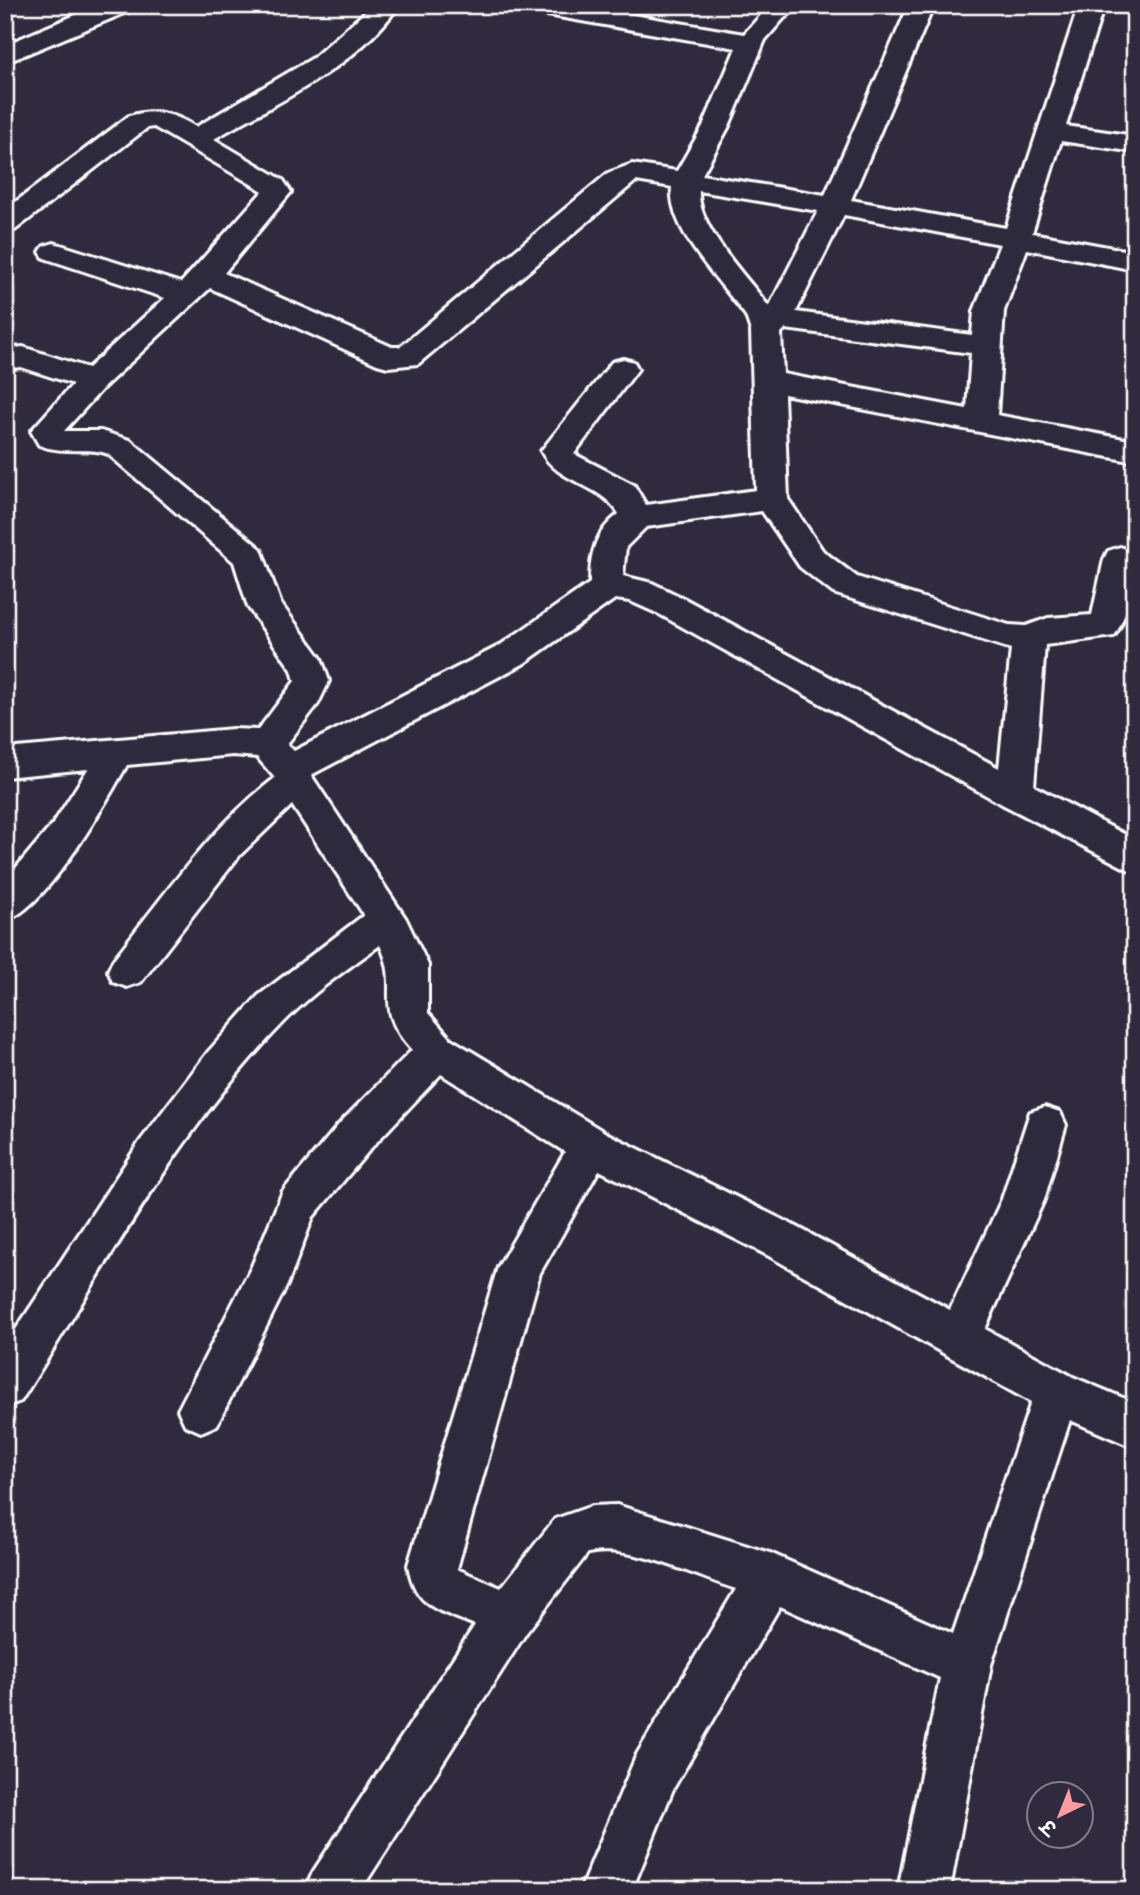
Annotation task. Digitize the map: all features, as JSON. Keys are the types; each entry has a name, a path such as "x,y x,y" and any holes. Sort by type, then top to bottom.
{"street":[{"path":"5,55 71,24 123,5"},
{"path":"195,139 309,71 362,32 387,5"},
{"path":"530,5 659,15 752,43"},
{"path":"789,5 778,11 752,43 738,66 716,127 686,180 687,209 760,315 772,325 988,346"},
{"path":"922,5 835,205 772,325 766,381 772,499 807,555 828,576 845,585 989,631 1029,638 1048,630 1101,627 1109,618 1120,559"},
{"path":"981,422 989,311 1016,240 1092,5"},
{"path":"5,224 138,122 147,118 163,119 273,186 277,192 196,285 93,380 47,431 50,438 60,442 102,439 120,447 242,550 254,568 265,607 309,667 312,681 270,800 246,823 127,971"},
{"path":"1052,132 1135,144"},
{"path":"54,252 196,285 388,357 407,357 618,179 632,172 835,205 1135,261"},
{"path":"5,359 23,357 93,380"},
{"path":"623,369 560,446 558,457 569,466 623,493 637,517"},
{"path":"766,381 1135,452"},
{"path":"607,589 610,541 619,529 637,517 772,499"},
{"path":"284,765 511,654 607,589 637,589 1135,859"},
{"path":"1015,794 1029,638"},
{"path":"5,763 233,742 284,765 387,919 408,965 407,1009 410,1021 437,1051 591,1146 782,1241 1057,1392 1135,1426"},
{"path":"5,906 50,857 74,825 115,754"},
{"path":"5,1385 178,1118 275,1006 387,919"},
{"path":"201,1410 272,1271 285,1231 298,1204 356,1136 437,1051"},
{"path":"960,1338 1023,1200 1045,1125"},
{"path":"509,1616 440,1586 434,1578 432,1564 520,1267 591,1146"},
{"path":"924,1890 967,1665 1057,1392"},
{"path":"331,1890 509,1616 572,1536 602,1526 649,1535 770,1577 967,1665"},
{"path":"606,1890 655,1772 770,1577"}]}
